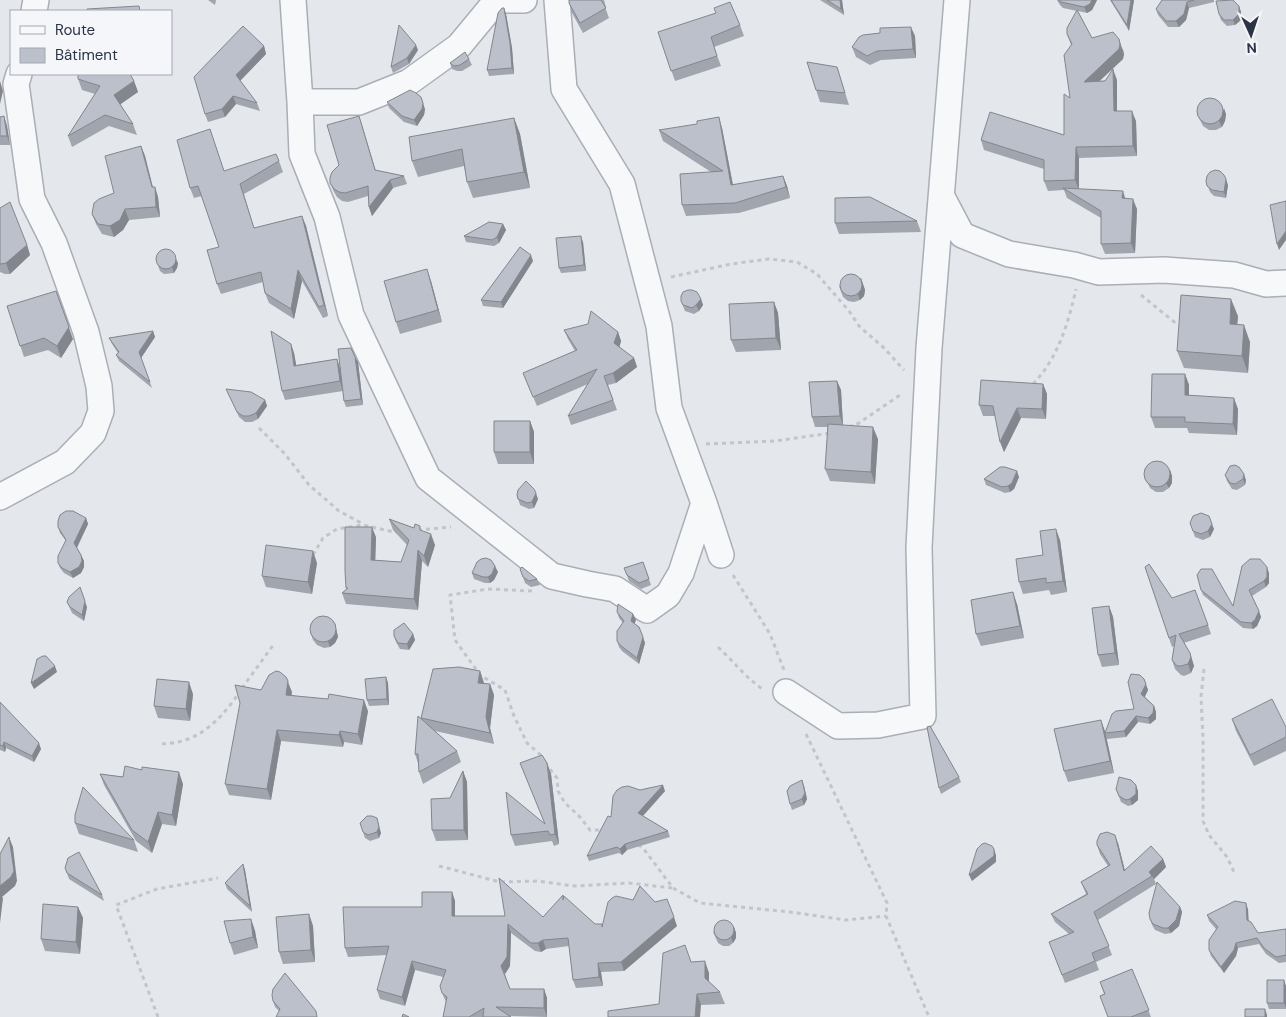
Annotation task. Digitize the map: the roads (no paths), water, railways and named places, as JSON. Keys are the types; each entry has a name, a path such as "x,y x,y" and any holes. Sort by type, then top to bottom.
{"street":[{"path":"292,0 302,154 327,217 351,315 428,478 552,576 616,589 647,610 668,595 681,573 704,503"},
{"path":"300,102 359,102 409,82 459,46 497,0 524,0"},
{"path":"556,0 564,89 622,184 659,326 669,408 721,555"},
{"path":"776,692 838,726 878,725 923,716 918,548 920,378 942,197 957,0"},
{"path":"0,497 65,462 93,433 102,411 99,386 86,332 54,243 32,199 16,84 19,75"},
{"path":"942,197 962,235 1009,254 1083,267 1099,272 1164,270 1234,274 1266,284 1286,283"}]}
